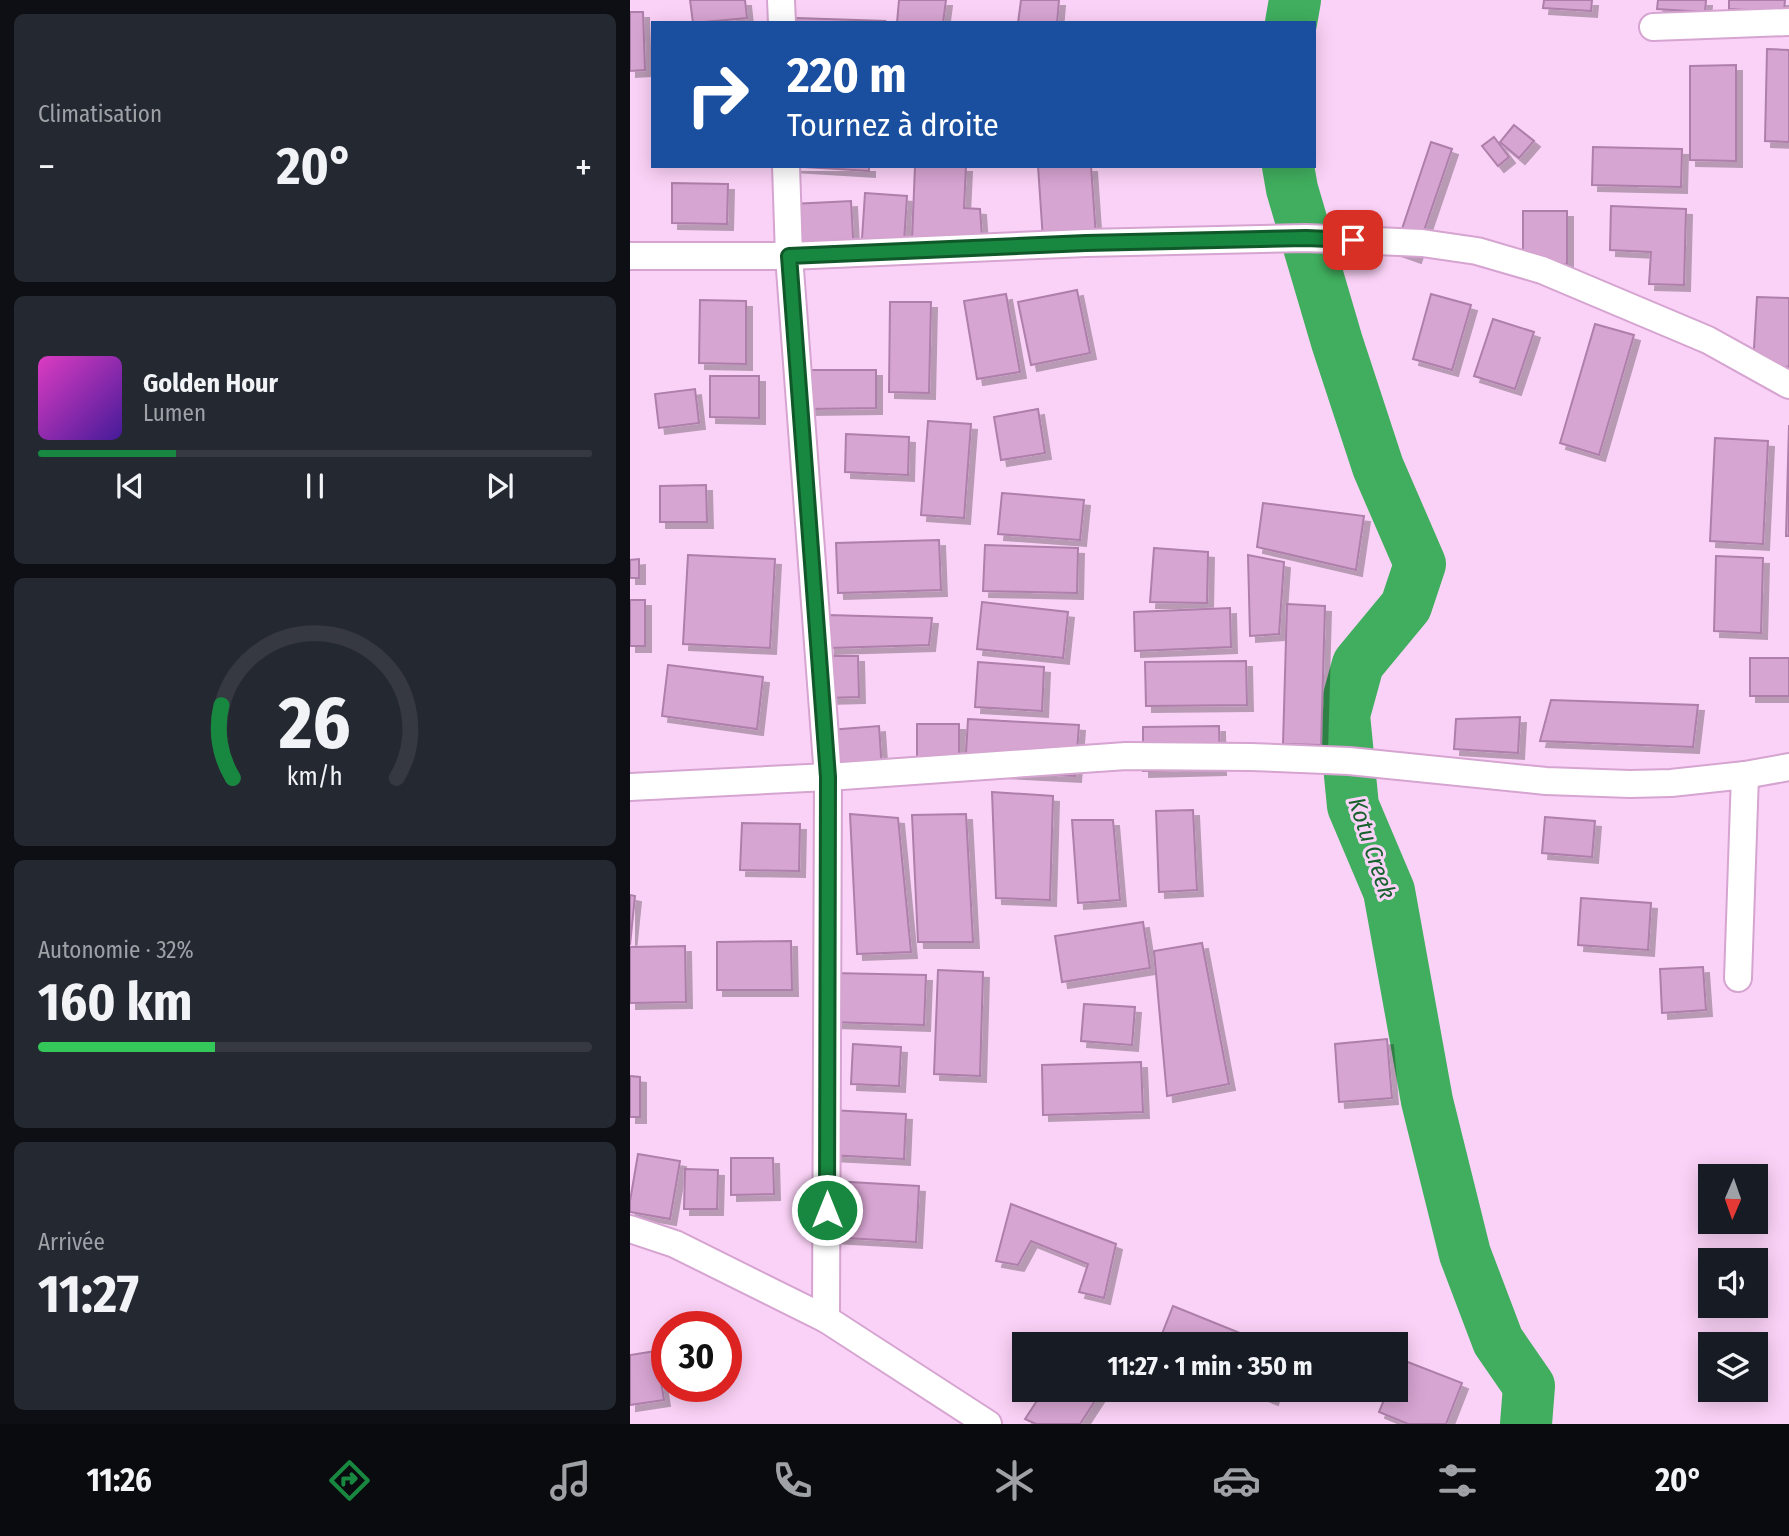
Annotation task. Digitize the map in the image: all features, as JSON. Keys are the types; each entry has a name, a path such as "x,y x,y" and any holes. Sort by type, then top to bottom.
{"street":[{"path":"781,0 782,21"},
{"path":"1653,27 1789,22"},
{"path":"786,168 789,256 828,777 826,1319"},
{"path":"630,256 789,256 1086,243 1306,238 1422,243 1477,251 1542,270 1708,340 1789,385"},
{"path":"630,787 828,777 1126,756 1349,761 1546,781 1618,784 1671,783 1789,767"},
{"path":"1738,978 1745,775"},
{"path":"630,1229 675,1244 826,1319 988,1424"}],"building":[{"path":"690,0 745,0 747,18 693,21"},
{"path":"899,0 946,0 943,21 897,21"},
{"path":"1021,0 1059,0 1057,21 1018,21"},
{"path":"1544,0 1592,0 1591,11 1543,8"},
{"path":"1658,0 1706,0 1705,12 1657,9"},
{"path":"1729,0 1785,0 1784,12 1729,9"},
{"path":"630,12 643,12 645,70 630,71"},
{"path":"796,18 885,21 795,21"},
{"path":"1767,49 1789,50 1789,142 1765,141"},
{"path":"1736,65 1736,161 1690,160 1690,66"},
{"path":"1514,125 1534,141 1519,158 1500,142"},
{"path":"1494,137 1509,157 1498,166 1482,146"},
{"path":"1431,142 1452,149 1415,257 1395,250"},
{"path":"1593,147 1682,149 1681,187 1592,185"},
{"path":"820,168 869,168 869,171"},
{"path":"915,168 966,168 964,208 980,209 982,237 912,240"},
{"path":"1038,168 1091,168 1096,237 1043,240"},
{"path":"672,183 728,184 727,224 672,223"},
{"path":"865,193 907,196 903,257 861,254"},
{"path":"851,201 854,255 795,258 792,204"},
{"path":"1611,206 1686,209 1684,285 1649,284 1651,252 1610,250"},
{"path":"1523,211 1567,211 1567,264 1523,264"},
{"path":"1077,290 1090,353 1031,365 1018,302"},
{"path":"1006,294 1020,372 977,379 964,301"},
{"path":"1431,294 1471,305 1452,370 1413,359"},
{"path":"1757,297 1789,298 1789,367 1753,365"},
{"path":"700,300 746,301 746,364 699,363"},
{"path":"890,302 931,302 929,393 889,392"},
{"path":"1493,319 1534,332 1515,389 1474,376"},
{"path":"1595,324 1634,335 1599,455 1560,443"},
{"path":"807,370 876,370 876,408 807,409"},
{"path":"710,376 759,376 759,418 710,417"},
{"path":"695,389 699,423 659,428 655,394"},
{"path":"1038,409 1045,453 1001,460 994,417"},
{"path":"928,421 971,424 964,518 921,515"},
{"path":"1789,425 1789,536 1786,536"},
{"path":"846,434 909,437 908,475 845,472"},
{"path":"1715,438 1768,441 1763,544 1710,541"},
{"path":"706,485 707,522 660,522 660,486"},
{"path":"1002,493 1084,500 1080,540 998,534"},
{"path":"1263,503 1364,516 1356,570 1257,547"},
{"path":"939,540 941,590 838,593 836,543"},
{"path":"985,545 1078,548 1077,593 983,591"},
{"path":"1154,548 1208,552 1207,603 1150,602"},
{"path":"688,555 775,559 770,648 683,644"},
{"path":"1248,555 1284,562 1279,634 1250,636"},
{"path":"1716,556 1763,558 1761,633 1714,631"},
{"path":"639,559 639,578 630,578 630,560"},
{"path":"630,600 645,600 645,646 630,646"},
{"path":"982,602 1068,612 1063,658 977,649"},
{"path":"1287,604 1325,606 1321,745 1283,744"},
{"path":"1230,608 1231,647 1135,651 1134,612"},
{"path":"828,615 932,618 929,645 829,648"},
{"path":"824,656 858,656 859,697 824,698"},
{"path":"1750,658 1789,658 1789,696 1750,696"},
{"path":"1246,661 1247,705 1146,706 1145,662"},
{"path":"978,662 1044,667 1042,711 975,707"},
{"path":"668,665 763,677 757,729 662,716"},
{"path":"1551,700 1698,705 1693,747 1540,741"},
{"path":"1520,717 1518,753 1454,749 1456,719"},
{"path":"968,719 1079,725 1075,776 965,770"},
{"path":"917,724 959,724 959,767 917,767"},
{"path":"879,726 882,770 832,774 829,730"},
{"path":"1219,726 1220,769 1143,771 1143,727"},
{"path":"992,792 1053,796 1050,900 996,898"},
{"path":"1193,810 1197,890 1159,892 1156,811"},
{"path":"850,814 898,818 911,952 857,954"},
{"path":"966,814 973,942 918,942 912,815"},
{"path":"1545,817 1595,821 1592,857 1542,853"},
{"path":"1072,820 1113,820 1120,900 1078,903"},
{"path":"742,823 800,824 799,871 740,870"},
{"path":"630,895 635,896 630,945"},
{"path":"1581,898 1651,903 1648,950 1578,945"},
{"path":"1143,922 1150,968 1062,982 1055,936"},
{"path":"791,941 792,990 717,990 717,942"},
{"path":"1202,943 1229,1084 1167,1096 1154,951"},
{"path":"685,946 686,1002 630,1003 630,947"},
{"path":"1703,967 1706,1010 1662,1013 1660,969"},
{"path":"938,970 983,972 980,1076 934,1074"},
{"path":"832,973 926,975 924,1025 831,1022"},
{"path":"1084,1004 1135,1007 1132,1045 1081,1041"},
{"path":"1387,1039 1392,1098 1339,1102 1335,1044"},
{"path":"853,1044 901,1047 899,1086 851,1084"},
{"path":"1141,1062 1143,1112 1043,1115 1042,1065"},
{"path":"630,1076 640,1077 640,1117 630,1117"},
{"path":"830,1110 906,1114 904,1159 828,1155"},
{"path":"638,1154 680,1161 670,1219 630,1212"},
{"path":"731,1158 773,1158 774,1194 731,1195"},
{"path":"685,1169 718,1170 717,1209 684,1209"},
{"path":"832,1181 919,1186 916,1242 828,1237"},
{"path":"1011,1204 1116,1244 1104,1298 1079,1292 1088,1264 1031,1241 1018,1265 996,1261"},
{"path":"1173,1306 1237,1332 1163,1332"},
{"path":"651,1352 651,1402 630,1405 630,1355"},
{"path":"1408,1362 1462,1383 1446,1424 1408,1424 1379,1412 1383,1402 1408,1402"},
{"path":"1036,1402 1094,1402 1080,1424 1036,1424 1025,1419"}],"waterway":[{"name":"Kotu Creek","path":"1291,21 1295,0"},
{"name":"Kotu Creek","path":"1288,168 1292,189 1337,342 1378,467 1420,564 1406,606 1358,664 1344,715 1353,806 1389,891 1427,1101 1465,1254 1498,1341 1529,1386 1526,1424"}],"route":[{"path":"827,1210 828,777 789,256 1086,243 1306,238 1353,240"}]}
